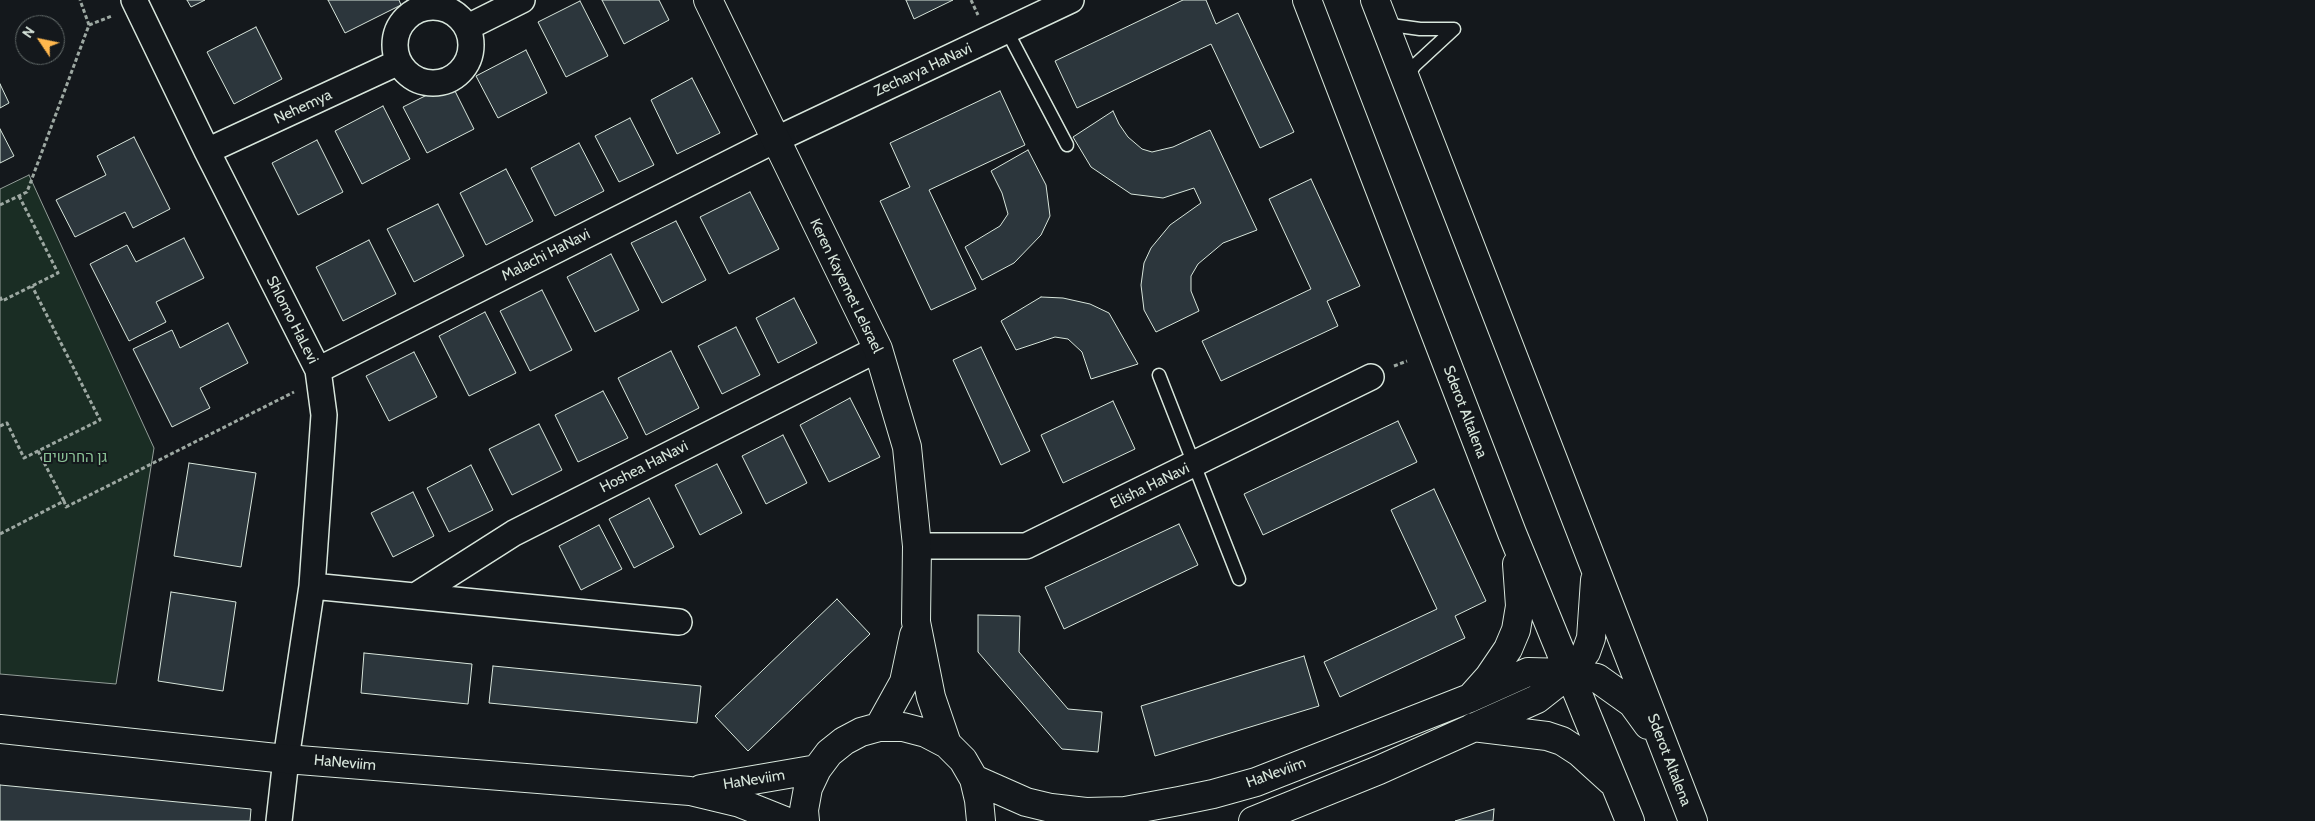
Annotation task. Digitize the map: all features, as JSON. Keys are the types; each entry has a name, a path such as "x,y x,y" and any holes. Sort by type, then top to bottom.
{"street":[{"name":"Shlomo HaLevi","path":"134,0 207,152 318,374 324,415 312,586 286,759 280,821"},
{"path":"468,27 522,0"},
{"name":"Keren Kayemet LeIsrael","path":"708,0 878,349 907,447 917,546 916,622 904,682 879,727"},
{"name":"Zecharya HaNavi","path":"775,140 1071,0"},
{"name":"Sderot Altalena","path":"1306,0 1512,533 1630,821"},
{"path":"427,7 439,7 451,10 468,27 472,39 468,62 451,79 439,83 421,81 406,72 399,62 395,51 397,33 406,17 416,10 427,7"},
{"name":"Sderot Altalena","path":"1379,12 1693,821"},
{"name":"Nehemya","path":"207,152 399,62"},
{"name":"Malachi HaNavi","path":"318,374 775,140"},
{"name":"Hoshea HaNavi","path":"416,596 514,533 878,349"},
{"name":"Elisha HaNavi","path":"917,546 1026,546 1371,377"},
{"path":"1470,698 1489,677 1508,649 1516,630 1520,606 1519,576 1512,533"},
{"path":"1252,821 1370,774 1473,726 1537,699 1570,673 1586,652 1592,638 1595,569"},
{"path":"312,586 680,622"},
{"name":"Keren Kayemet LeIsrael","path":"916,622 931,697 947,744"},
{"name":"HaNeviim","path":"974,779 1026,802 1117,816 1125,811 1213,794 1256,782 1470,698 1528,672 1570,673 1597,678 1632,703 1664,747"},
{"path":"1473,726 1547,736 1562,741 1579,752 1617,786"},
{"path":"805,821 804,810 808,788 817,769 829,753 844,741 861,732 879,727 903,727 926,733 947,744 963,760 974,779 980,800 981,821"},
{"name":"HaNeviim","path":"0,729 286,759 690,791 740,803 785,821"},
{"name":"HaNeviim","path":"690,791 817,769"}],"lane":[{"path":"1379,12 1420,29 1454,29 1415,65 1405,79"},
{"path":"1007,31 1067,145"},
{"path":"1159,375 1239,579"}],"path":[{"path":"0,205 27,192 89,25 80,0"},
{"path":"0,297 2,301 58,273 19,196"},
{"path":"0,426 7,422 24,458 100,420 32,286"},
{"path":"38,451 66,507 318,374"},
{"path":"0,534 64,501"}],"green space":[{"name":"גן החרשים","path":"29,175 154,448 116,684 0,674 0,189"}],"building":[{"path":"187,0 205,0 191,7"},
{"path":"328,0 399,0 401,5 345,33"},
{"path":"602,0 659,0 669,20 624,44"},
{"path":"906,0 953,0 914,19"},
{"path":"1183,0 1206,0 1216,24 1238,13 1294,132 1260,148 1211,44 1077,108 1055,61"},
{"path":"580,1 608,56 566,77 538,22"},
{"path":"256,27 282,79 234,104 207,52"},
{"path":"526,50 547,93 498,118 476,76"},
{"path":"692,78 720,133 677,154 651,100"},
{"path":"451,83 474,129 427,153 403,107"},
{"path":"0,84 9,103 0,108"},
{"path":"1000,91 1025,145 929,190 976,289 931,310 880,201 910,187 890,143"},
{"path":"383,106 410,159 362,184 335,131"},
{"path":"1113,111 1128,137 1142,149 1152,152 1173,147 1210,130 1257,230 1223,243 1198,264 1191,276 1191,291 1199,311 1156,332 1144,310 1141,285 1144,263 1151,248 1170,225 1201,203 1194,188 1163,198 1131,194 1091,167 1073,137"},
{"path":"630,118 654,165 619,182 595,136"},
{"path":"0,129 14,156 0,163"},
{"path":"134,137 170,209 133,228 125,212 75,237 56,200 106,175 97,156"},
{"path":"317,140 343,192 298,215 272,163"},
{"path":"579,143 604,191 555,216 531,168"},
{"path":"1028,150 1046,185 1050,216 1041,235 1014,263 982,280 965,247 1000,226 1008,214 1002,193 991,171"},
{"path":"506,169 533,221 486,245 460,193"},
{"path":"1311,179 1360,286 1327,301 1338,326 1221,381 1202,341 1311,289 1269,199"},
{"path":"750,192 779,249 729,274 700,217"},
{"path":"438,204 464,256 414,282 387,229"},
{"path":"676,221 706,280 662,303 631,243"},
{"path":"184,238 204,278 156,302 166,322 129,341 90,264 127,245 136,262"},
{"path":"369,240 396,294 343,321 316,267"},
{"path":"611,254 639,310 595,332 567,277"},
{"path":"542,290 572,350 530,371 500,311"},
{"path":"1041,297 1063,298 1090,304 1109,313 1138,364 1091,379 1082,352 1068,339 1055,337 1016,350 1001,321"},
{"path":"794,298 817,343 778,363 756,318"},
{"path":"485,312 516,373 469,396 439,336"},
{"path":"228,323 248,363 200,388 210,408 172,427 133,349 172,330 180,348"},
{"path":"736,327 760,375 722,394 698,346"},
{"path":"981,347 1030,451 1001,465 953,360"},
{"path":"671,351 699,408 646,435 618,378"},
{"path":"414,352 437,397 389,421 366,376"},
{"path":"603,391 628,438 578,462 555,415"},
{"path":"850,398 880,457 829,482 800,425"},
{"path":"1113,401 1135,449 1063,483 1041,435"},
{"path":"1398,421 1417,462 1263,535 1244,494"},
{"path":"539,424 562,470 512,495 489,449"},
{"path":"783,435 807,483 766,504 742,456"},
{"path":"189,463 256,473 241,567 174,556"},
{"path":"717,464 742,513 700,535 675,485"},
{"path":"471,465 493,510 449,532 427,488"},
{"path":"1434,489 1486,601 1455,616 1465,638 1340,697 1324,662 1437,609 1391,510"},
{"path":"413,492 434,536 393,557 371,513"},
{"path":"649,498 674,547 634,568 609,519"},
{"path":"1179,524 1198,565 1064,629 1045,587"},
{"path":"599,525 622,569 581,590 559,546"},
{"path":"171,592 236,602 223,691 158,681"},
{"path":"837,599 870,634 748,751 715,716"},
{"path":"978,615 1020,616 1019,652 1068,709 1102,712 1098,752 1062,749 978,652"},
{"path":"364,653 472,664 468,704 361,693"},
{"path":"1304,656 1319,706 1155,756 1141,706"},
{"path":"493,666 701,686 697,723 489,703"},
{"path":"0,785 251,809 250,821 0,821"},
{"path":"1494,809 1493,821 1455,821"}]}
